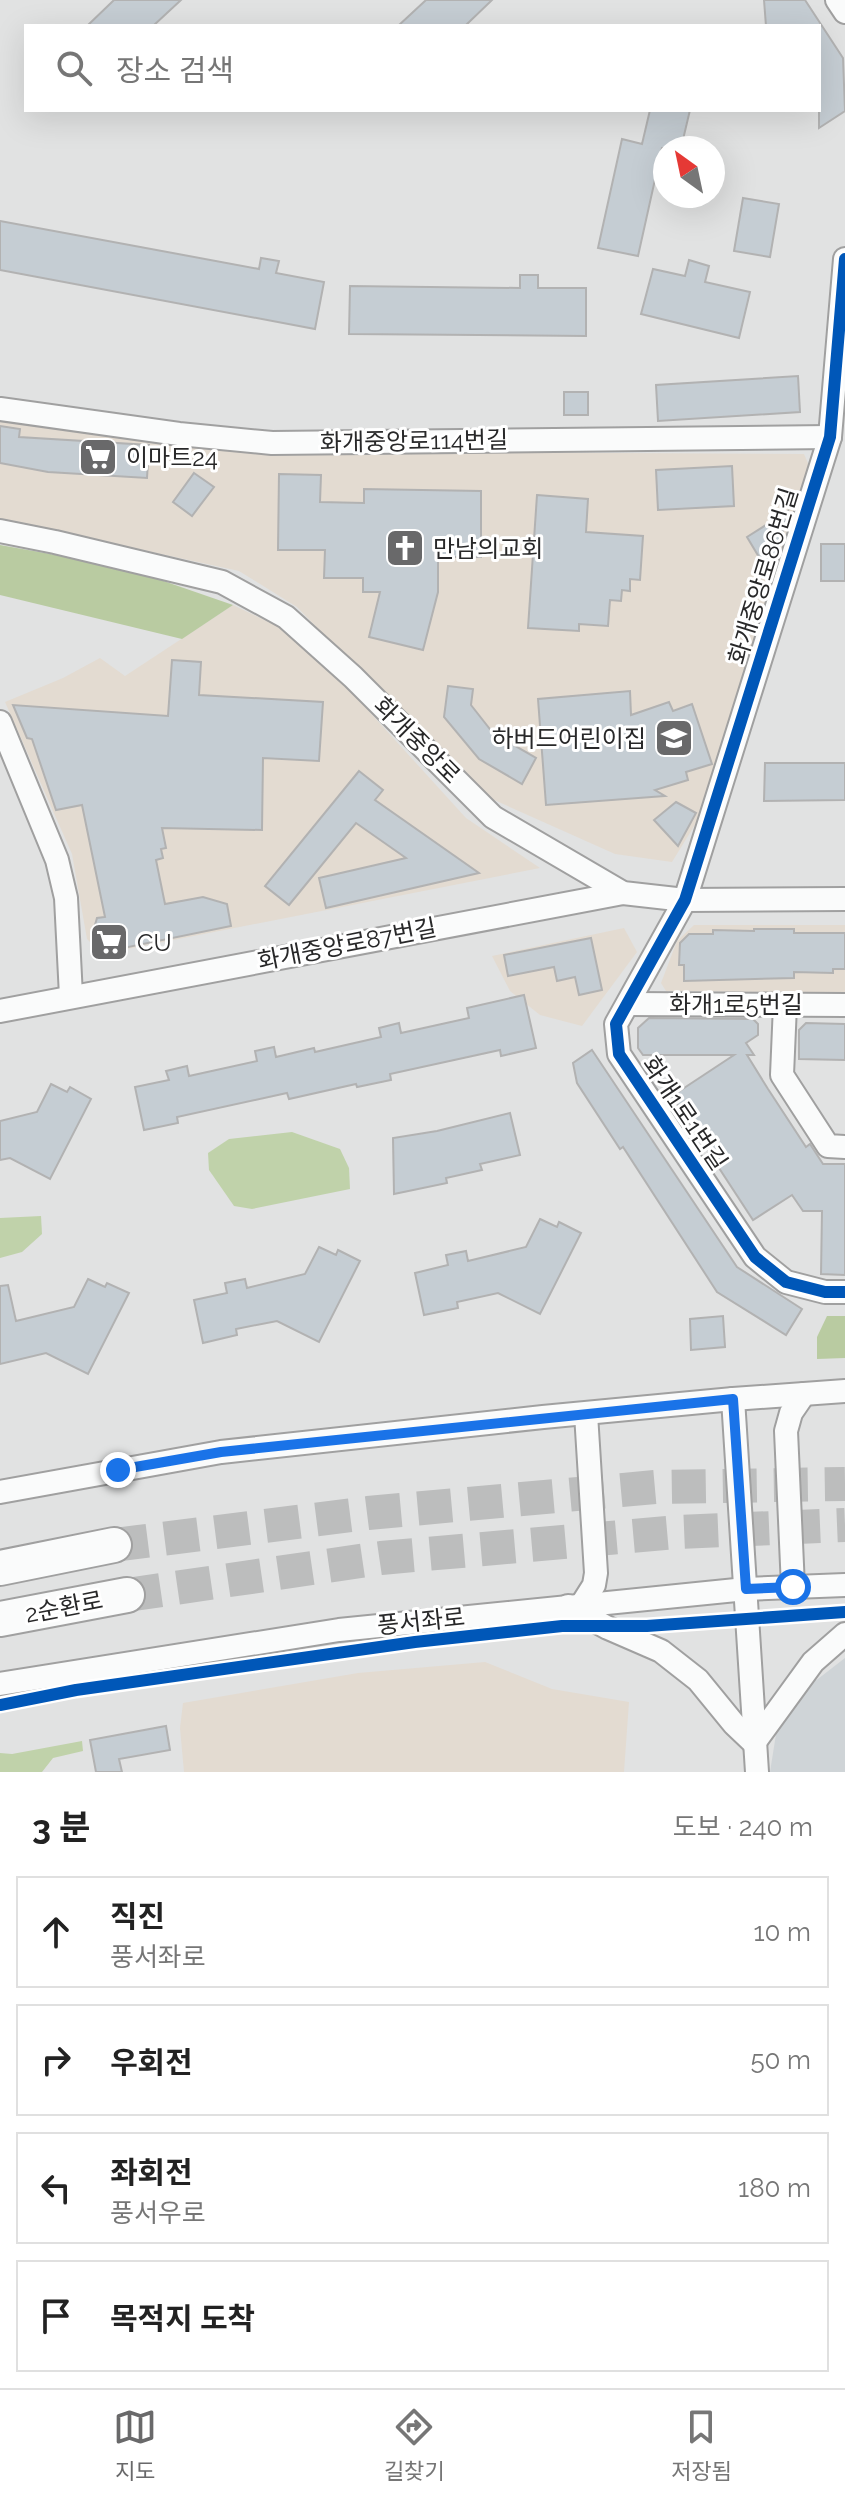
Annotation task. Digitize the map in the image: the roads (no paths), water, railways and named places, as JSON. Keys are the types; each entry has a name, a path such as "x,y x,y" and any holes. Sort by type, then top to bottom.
{"highway":[{"name":"2순환로","path":"0,1568 114,1545"},
{"name":"2순환로","path":"0,1619 127,1595"}],"street":[{"path":"837,0 845,12"},
{"name":"화개중앙로86번길","path":"685,900 830,437 845,259"},
{"name":"화개중앙로114번길","path":"0,409 179,434 272,443 830,437"},
{"name":"화개중앙로","path":"0,531 222,582 286,617 353,677 493,817 623,893 685,900 845,899"},
{"path":"0,722 57,860 66,898 71,996"},
{"name":"화개중앙로87번길","path":"0,1011 623,893"},
{"name":"화개1로1번길","path":"685,900 616,1024 619,1054 755,1257 786,1282 825,1292 845,1292"},
{"name":"화개1로5번길","path":"628,1004 845,1005"},
{"path":"785,1005 782,1075 828,1146 845,1147"},
{"path":"0,1492 221,1452 733,1399 845,1391"},
{"path":"793,1587 786,1431 791,1413 804,1394"},
{"path":"733,1399 757,1772"},
{"path":"586,1414 596,1573 594,1585 575,1605 661,1651 698,1680 754,1743"},
{"name":"풍서좌로","path":"0,1684 339,1630 746,1589 845,1585"},
{"path":"754,1743 813,1662 845,1634"}],"tunnel":[{"path":"114,1545 368,1513 655,1487 845,1484"},
{"path":"127,1595 381,1558 677,1532 845,1525"}],"place":[{"name":"이마트24","path":"98,457"},
{"name":"만남의교회","path":"405,548"},
{"name":"하버드어린이집","path":"674,738"},
{"name":"CU","path":"109,942"}]}
